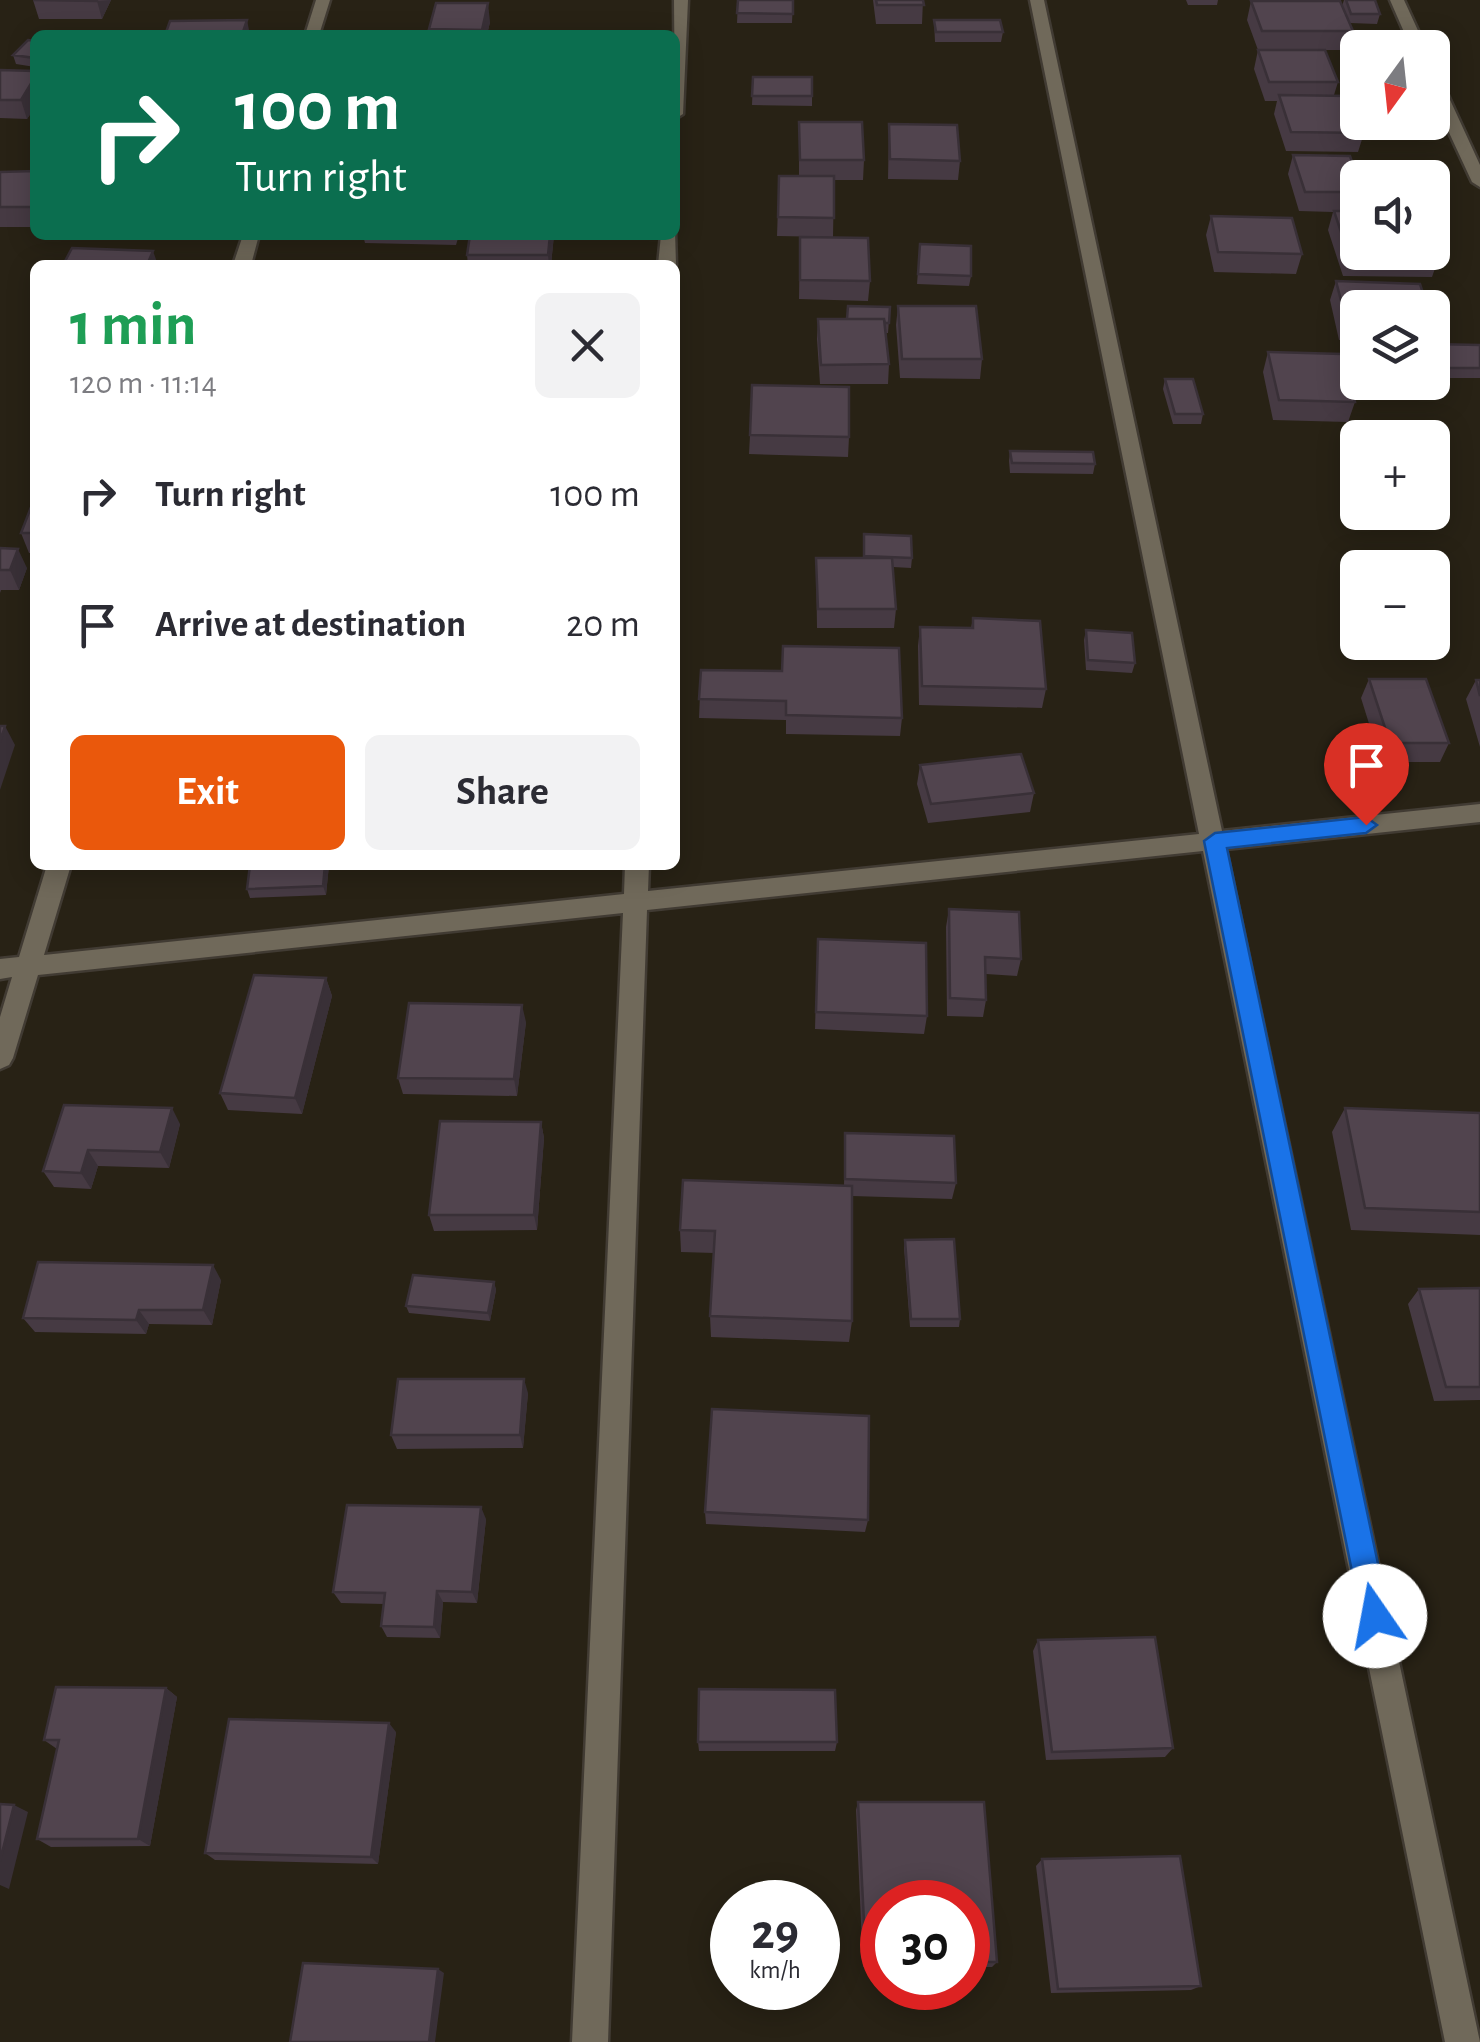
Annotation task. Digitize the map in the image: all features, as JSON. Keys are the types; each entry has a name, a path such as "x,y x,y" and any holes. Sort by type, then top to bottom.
{"street":[{"path":"313,30 322,0"},
{"path":"679,30 681,0"},
{"path":"1037,0 1463,2042"},
{"path":"1397,0 1411,30"},
{"path":"1450,117 1480,182"},
{"path":"0,969 1480,813"},
{"path":"0,1058 57,870"},
{"path":"590,2042 638,870"}],"building":[{"path":"738,0 793,0 793,14 737,13"},
{"path":"876,0 923,0 924,5 877,5"},
{"path":"1346,0 1375,0 1380,14 1351,14"},
{"path":"1251,1 1340,1 1353,30 1340,31 1262,31"},
{"path":"436,3 488,3 482,30 429,29"},
{"path":"247,20 244,30 167,30 170,21"},
{"path":"934,20 1000,20 1003,32 936,32"},
{"path":"28,40 30,40 30,57 13,55"},
{"path":"1258,50 1325,50 1338,82 1269,82"},
{"path":"0,70 30,71 30,85 21,100 0,100"},
{"path":"753,77 812,77 812,96 752,96"},
{"path":"1279,95 1340,96 1340,133 1291,132"},
{"path":"799,122 862,122 864,160 800,160"},
{"path":"889,124 957,125 960,161 890,159"},
{"path":"1293,155 1350,156 1351,160 1340,160 1340,192 1305,192"},
{"path":"30,171 30,207 0,207 0,172"},
{"path":"779,176 834,176 834,218 778,217"},
{"path":"1211,216 1292,218 1302,254 1218,252"},
{"path":"800,237 868,238 870,281 800,280"},
{"path":"469,240 550,240 548,255 467,255"},
{"path":"920,244 971,246 971,276 918,274"},
{"path":"72,248 153,251 149,260 66,260"},
{"path":"1336,281 1420,284 1422,290 1340,290 1340,297"},
{"path":"848,306 890,307 889,323 884,319 847,319"},
{"path":"898,306 976,306 982,359 902,359"},
{"path":"818,319 884,319 889,364 821,365"},
{"path":"1450,344 1480,345 1480,368 1450,368"},
{"path":"1268,352 1340,354 1340,400 1355,402 1279,400"},
{"path":"1165,379 1193,379 1203,414 1175,414"},
{"path":"752,385 849,387 849,437 750,435"},
{"path":"1010,451 1093,452 1095,464 1012,463"},
{"path":"30,510 30,533 21,533"},
{"path":"864,534 911,536 912,558 864,556"},
{"path":"0,548 18,549 10,570 0,570"},
{"path":"816,558 892,558 896,609 818,609"},
{"path":"973,618 1040,621 1046,689 922,686 920,627 973,628"},
{"path":"1086,630 1132,633 1135,663 1088,660"},
{"path":"783,646 899,648 902,718 786,715 786,701 699,699 701,670 782,671"},
{"path":"1369,679 1426,679 1449,743 1390,743"},
{"path":"1021,754 1034,793 931,804 920,765"},
{"path":"249,870 325,870 323,886 247,889"},
{"path":"949,909 1019,912 1021,959 985,957 986,1000 950,998"},
{"path":"818,939 926,943 927,1016 816,1012"},
{"path":"254,975 326,978 295,1098 220,1093"},
{"path":"409,1003 522,1005 514,1079 398,1078"},
{"path":"64,1105 172,1108 160,1152 88,1150 81,1173 43,1171"},
{"path":"1345,1108 1480,1113 1480,1212 1365,1208"},
{"path":"440,1121 541,1122 534,1215 429,1215"},
{"path":"845,1133 954,1136 956,1183 845,1179"},
{"path":"683,1180 852,1186 852,1321 710,1316 715,1231 680,1230"},
{"path":"954,1239 960,1319 911,1319 905,1240"},
{"path":"38,1262 213,1265 203,1310 139,1310 136,1320 23,1318"},
{"path":"413,1275 494,1282 488,1313 406,1306"},
{"path":"1480,1288 1480,1387 1446,1387 1419,1289"},
{"path":"398,1379 524,1379 520,1435 391,1435"},
{"path":"712,1409 869,1416 868,1520 705,1512"},
{"path":"347,1505 481,1507 472,1592 437,1591 434,1627 381,1626 385,1593 333,1592"},
{"path":"1155,1637 1173,1748 1052,1752 1038,1640"},
{"path":"56,1687 166,1688 138,1839 37,1839 59,1740 44,1740"},
{"path":"699,1689 835,1690 837,1742 698,1742"},
{"path":"229,1719 389,1723 371,1857 205,1853"},
{"path":"858,1802 984,1802 997,1962 990,1962 990,1880 862,1880"},
{"path":"0,1804 14,1805 0,1861"},
{"path":"1180,1856 1201,1986 1058,1989 1042,1859"},
{"path":"303,1963 438,1969 429,2042 290,2042"}],"route":[{"path":"1366,825 1215,841 1375,1616"}]}
